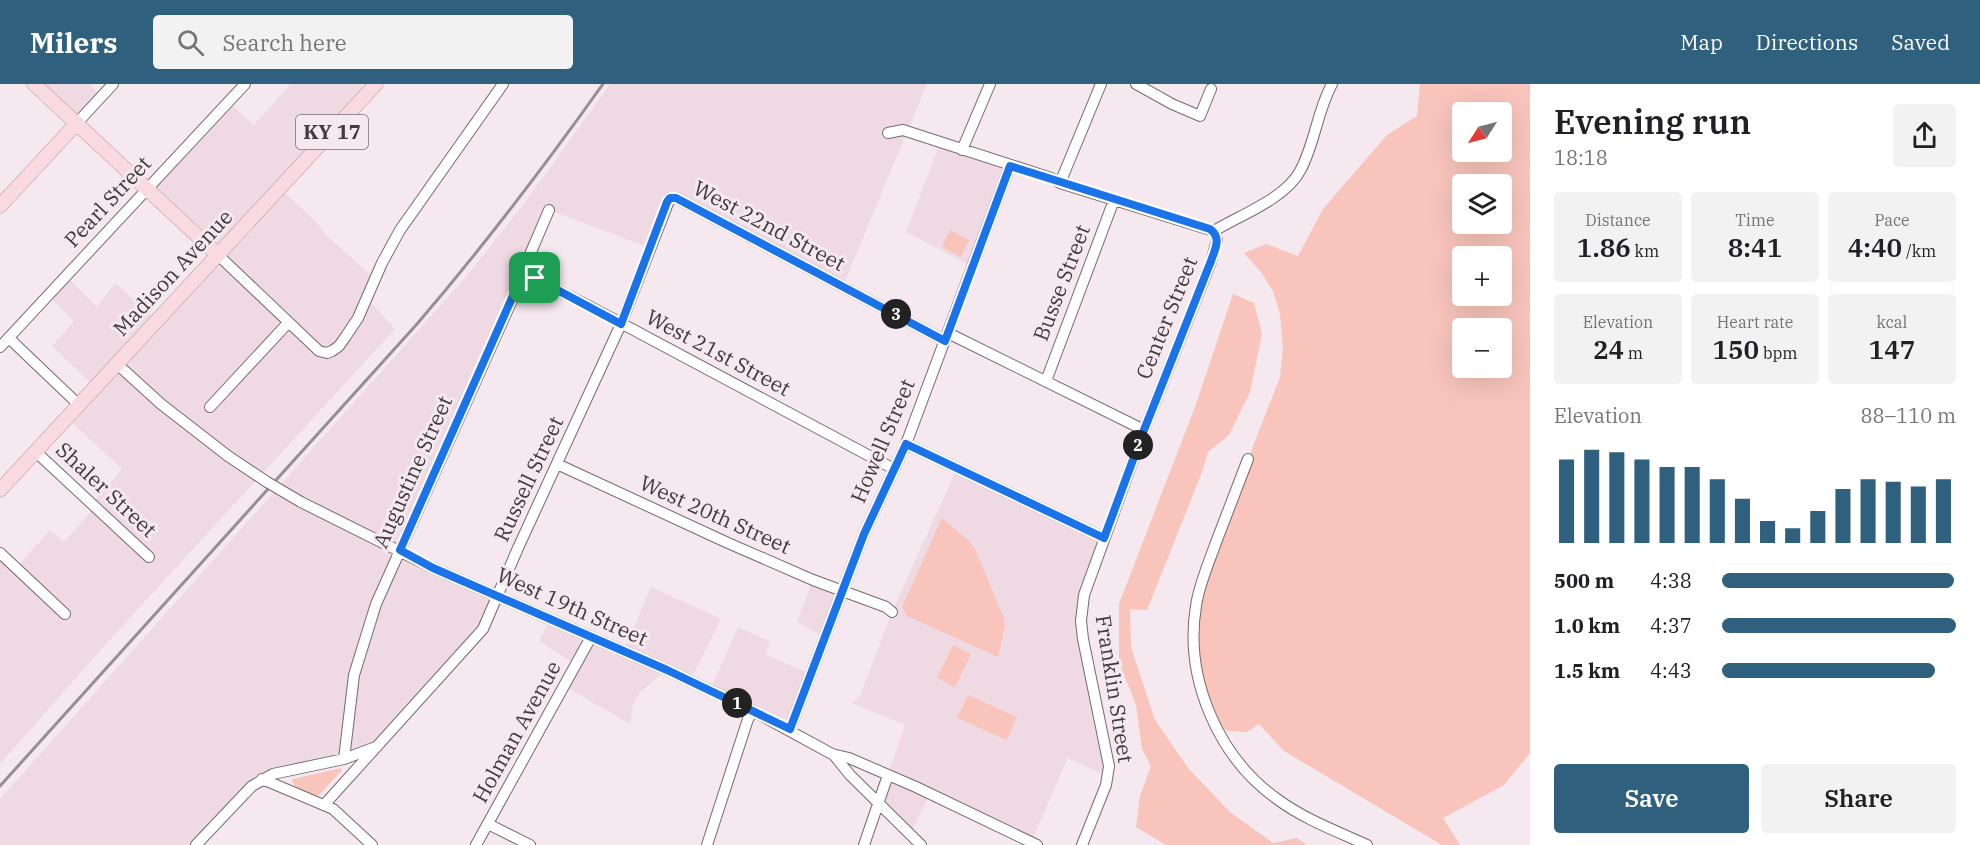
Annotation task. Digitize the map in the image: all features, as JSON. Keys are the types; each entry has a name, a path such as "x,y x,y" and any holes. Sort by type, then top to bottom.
{"main road":[{"path":"34,84 218,255"},
{"name":"Madison Avenue","path":"0,489 218,255 368,87"},
{"path":"0,206 77,123"}],"street":[{"path":"77,123 113,84"},
{"name":"Pearl Street","path":"0,346 245,84"},
{"path":"218,255 319,351 327,353 339,346 358,318 382,263 400,230 502,84"},
{"path":"962,150 990,84"},
{"path":"1060,183 1101,84"},
{"path":"1136,84 1200,116 1211,89"},
{"path":"888,133 903,130 1051,178 1060,183 1214,231 1267,202 1295,179 1307,157 1332,84"},
{"name":"Howell Street","path":"790,729 864,534 906,444 1010,166"},
{"name":"West 22nd Street","path":"670,198 676,198 879,306 1046,381 1144,430"},
{"name":"Russell Street","path":"324,805 483,628 621,324 670,198"},
{"name":"Busse Street","path":"1046,381 1114,200"},
{"name":"Augustine Street","path":"344,759 357,667 376,604 549,210"},
{"name":"Center Street","path":"1104,538 1211,261 1218,240 1214,231"},
{"name":"West 21st Street","path":"523,273 894,468"},
{"path":"210,407 288,322"},
{"path":"10,336 13,342 79,405"},
{"name":"West 19th Street","path":"117,364 161,404 228,456 301,502 433,568 667,670 790,729 832,754 849,758 888,775 1037,845"},
{"path":"906,444 1104,538"},
{"name":"Shaler Street","path":"36,452 149,556"},
{"path":"1248,459 1204,574 1196,606 1194,653 1206,704 1226,745 1258,784 1296,812 1367,845"},
{"name":"West 20th Street","path":"557,464 728,543 886,607 892,612"},
{"name":"Franklin Street","path":"1082,845 1106,785 1109,766 1108,751 1085,655 1081,621 1084,595 1104,538"},
{"path":"0,553 65,614"},
{"name":"Holman Avenue","path":"476,845 591,638"},
{"path":"707,845 748,719 753,711"},
{"name":"Russell Street","path":"196,845 252,786 262,779 273,774 344,759 376,746"},
{"path":"832,754 878,804 921,845"},
{"path":"864,845 888,775"},
{"path":"262,779 333,809 371,845"},
{"path":"488,824 530,845"}],"shaded area":[{"path":"45,84 90,84 101,97 77,123 40,89"},
{"path":"291,84 360,84 368,93 280,188 316,222 326,235 375,279 367,298 395,329 105,645 0,764 0,553 16,568 50,530 64,542 95,507 92,504 122,469 67,418 95,387 52,346 74,321 48,295 66,276 97,307 115,283 157,320 218,255 148,189 228,102 254,125"},
{"path":"610,84 927,84 843,286 676,198 650,248 549,210 400,550 497,596 491,614 376,746 273,774 196,845 0,845 0,799 465,278 526,201"},
{"path":"1420,84 1530,84 1530,753 1504,785 1443,818 1460,845 1442,845 1284,751 1259,724 1247,732 1228,731 1215,725 1197,674 1196,606 1248,459 1280,377 1283,348 1280,314 1273,291 1261,272 1244,253 1266,244 1298,256 1323,209 1387,135 1417,116"},
{"path":"940,143 1010,166 973,267 906,232"},
{"path":"950,230 969,240 961,257 942,247"},
{"path":"1233,294 1254,303 1262,334 1250,392 1229,435 1208,452 1147,610 1130,609 1131,647 1155,720 1188,768 1230,812 1273,843 1297,838 1307,845 1166,845 1136,827 1140,796 1151,766 1142,749 1136,705 1119,662 1119,604 1195,407"},
{"path":"957,468 1104,538 1082,608 1108,777 1068,758 1031,842 930,794 910,835 878,804 905,725 852,703 860,696 892,612"},
{"path":"942,518 975,549 1003,616 1005,626 998,657 907,616 902,607"},
{"path":"813,580 842,591 825,637 797,622"},
{"path":"651,587 721,619 690,681 667,670 640,692 633,705 630,724 564,686 576,665 539,641 550,619 624,651"},
{"path":"738,627 770,641 766,655 811,674 790,729 710,690"},
{"path":"953,645 971,654 955,687 937,678"},
{"path":"968,695 1017,717 1007,740 957,718"},
{"path":"341,768 342,770 319,795 304,792 292,782 293,779"}],"railway":[{"path":"0,786 417,324 513,206 603,84"}],"route":[{"path":"1010,166 1210,229 1217,235 1218,240 1104,538 906,444 864,534 790,729 667,670 433,568 400,550 523,273 535,278 621,324 667,202 670,198 676,198 945,341 1010,166"}]}
